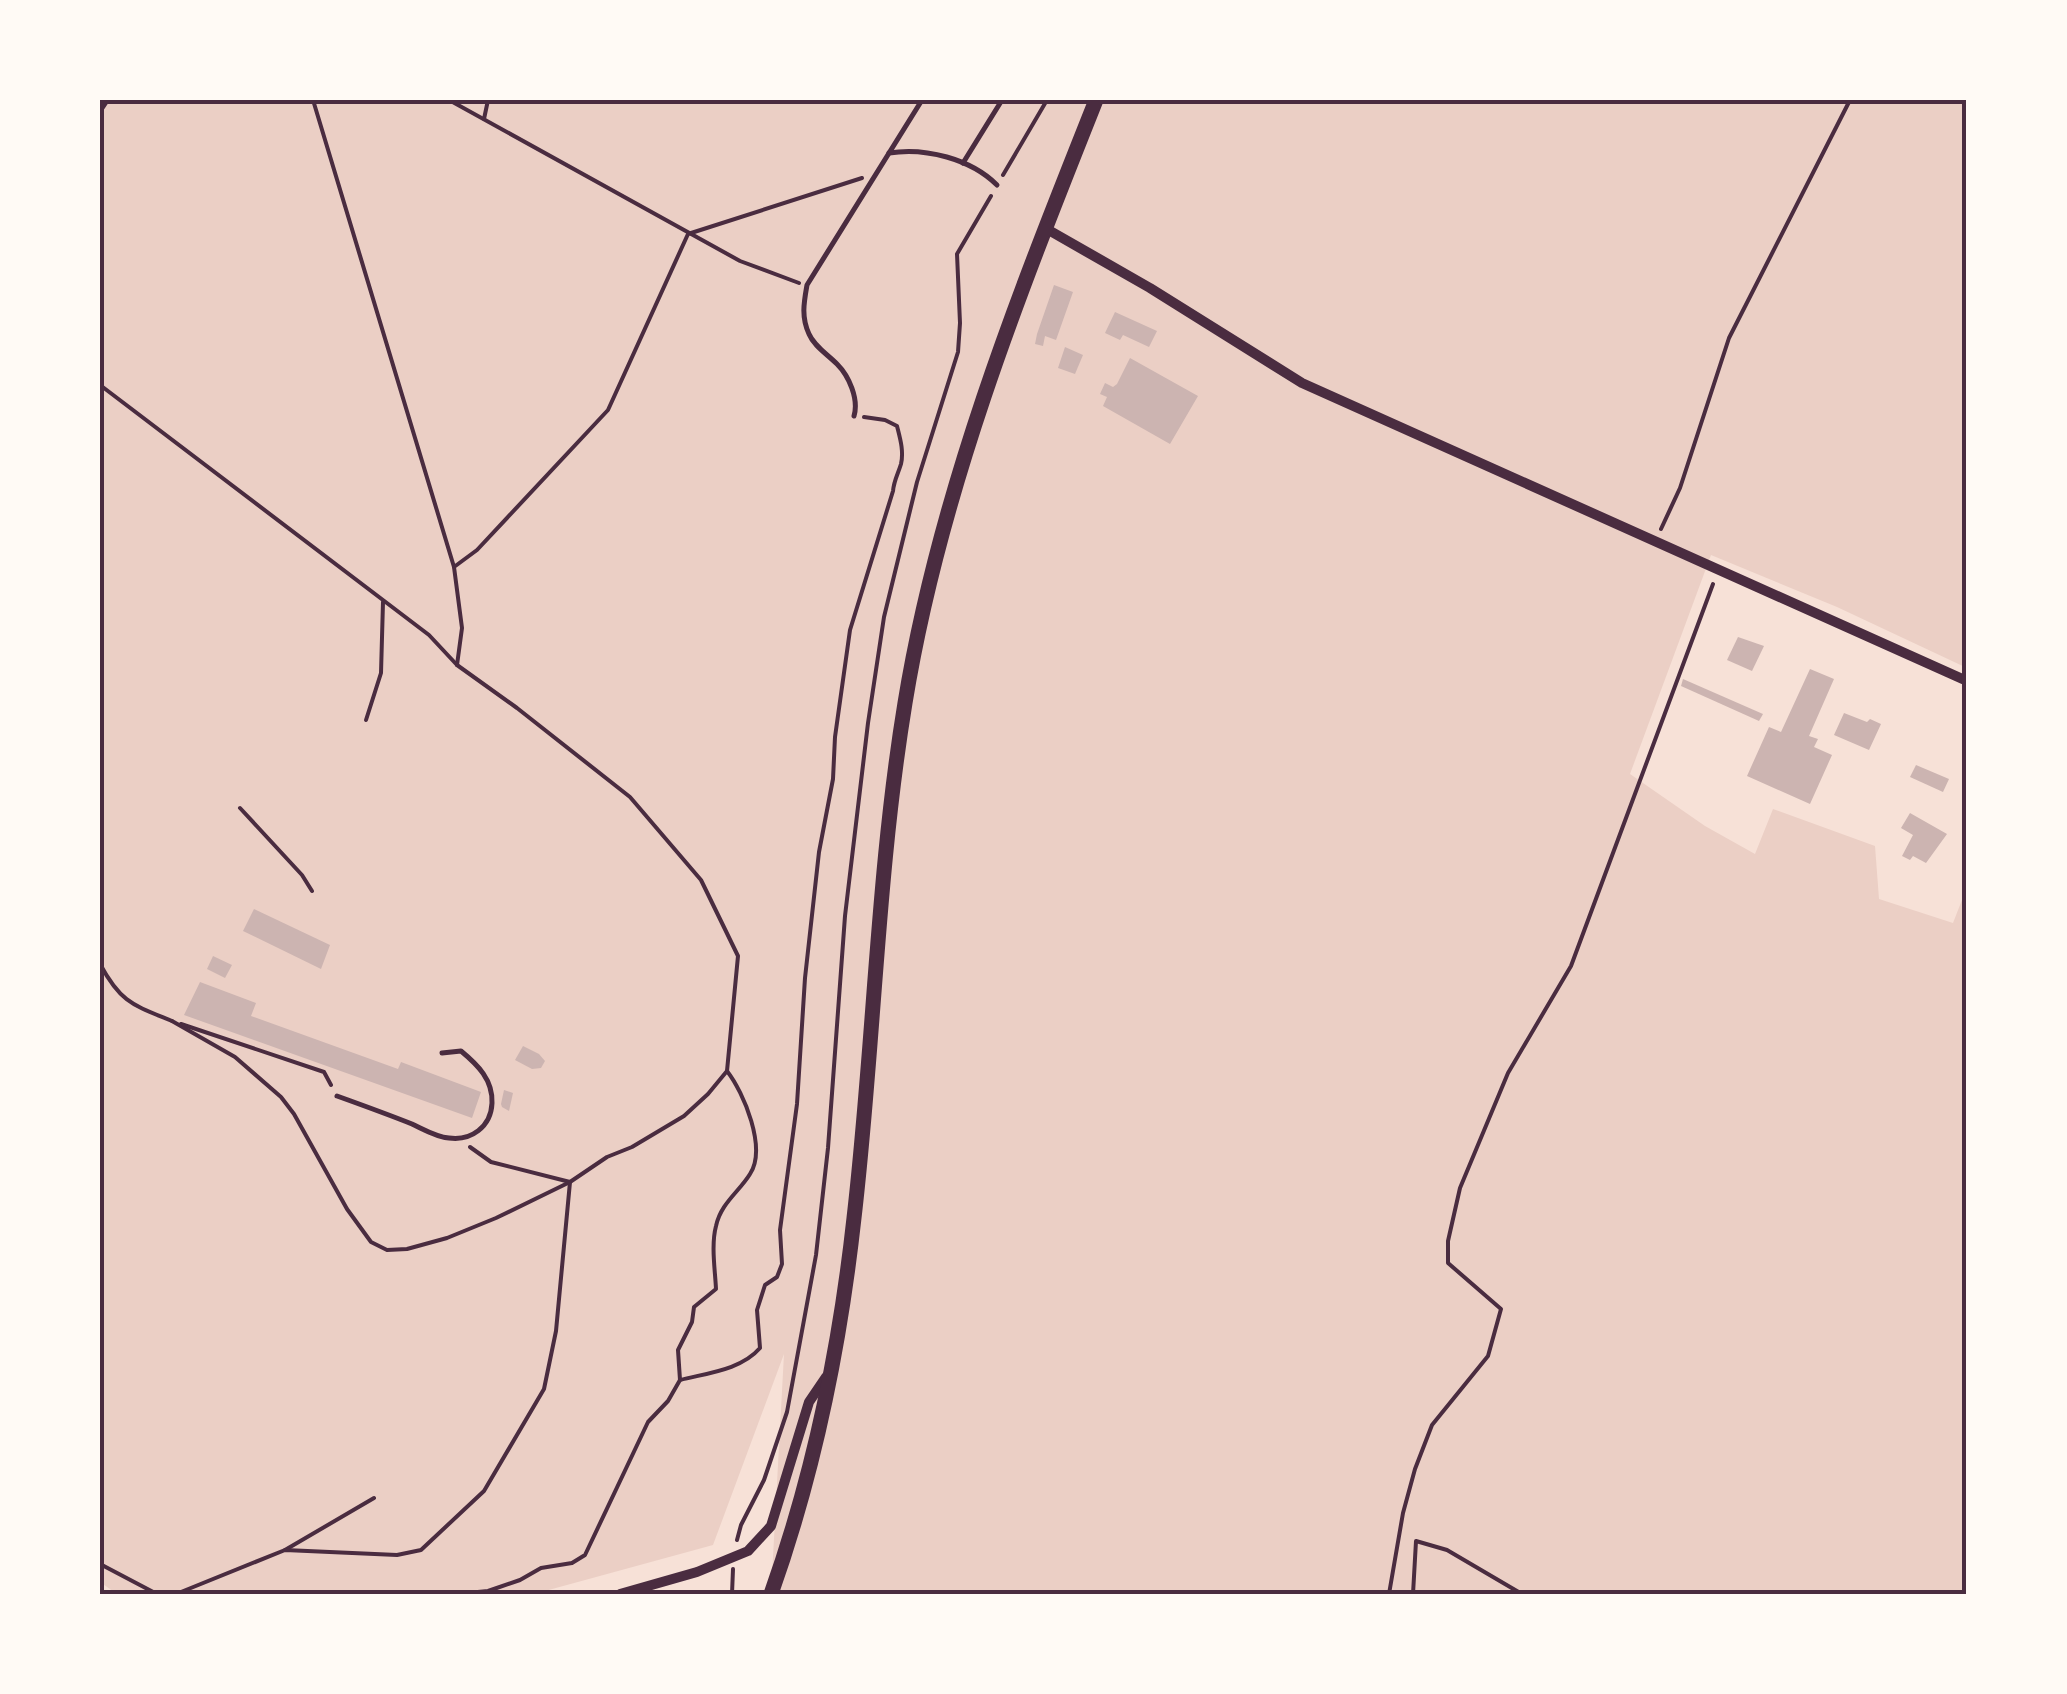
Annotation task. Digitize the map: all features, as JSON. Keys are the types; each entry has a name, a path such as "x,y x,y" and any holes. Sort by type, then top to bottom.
{"main road":[{"path":"771,1594 788,1547 833,1368 854,1218 886,832 906,700 934,565 969,442 1045,228 1096,100"}],"street":[{"path":"1045,228 1302,383 1967,681"},
{"path":"620,1594 696,1572 748,1551 771,1526 809,1402 833,1368"}],"lane":[{"path":"854,416 856,396 840,366 809,336 802,312 807,285 922,100"},
{"path":"963,163 1002,100"},
{"path":"888,154 906,150 963,163 978,169 997,185"},
{"path":"337,1096 444,1138 466,1137 484,1128 492,1101 488,1080 461,1052 442,1053"}],"path":[{"path":"100,112 108,100"},
{"path":"312,100 454,567 462,628 457,665"},
{"path":"450,100 740,261 807,285"},
{"path":"484,120 488,100"},
{"path":"732,1594 733,1550 764,1480 787,1412 816,1256 846,916 868,723 884,617 917,482 958,352 956,254 1047,100"},
{"path":"1654,543 1680,488 1729,338 1850,100"},
{"path":"454,567 477,550 608,410 688,234 875,174"},
{"path":"100,385 429,635 457,665 630,797 701,880 738,956 727,1070 684,1116 607,1156 570,1182 496,1218 406,1249 387,1250 370,1242 281,1097 234,1057 172,1021"},
{"path":"680,1380 738,1364 760,1348 758,1310 765,1285 777,1277 782,1264 780,1230 797,1104 806,978 850,630 900,466 902,448 897,426 885,420 854,416"},
{"path":"1389,1594 1403,1513 1432,1425 1488,1356 1501,1308 1448,1263 1448,1241 1460,1188 1508,1073 1571,966 1718,571"},
{"path":"366,720 381,673 383,600"},
{"path":"240,808 312,891"},
{"path":"100,964 112,986 130,1004 324,1072 337,1096"},
{"path":"457,1594 488,1591 541,1568 572,1563 585,1555 648,1422 668,1401 680,1380 678,1350 692,1322 694,1307 716,1289 716,1226 728,1198 751,1173 758,1157 746,1106 727,1070"},
{"path":"456,1138 491,1162 570,1182"},
{"path":"285,1550 397,1555 421,1550 484,1491 544,1389 556,1331 570,1182"},
{"path":"176,1594 285,1550 374,1498"},
{"path":"1413,1594 1416,1541 1447,1550 1522,1594"},
{"path":"100,1564 157,1594"}],"shaded area":[{"path":"100,100 1967,100 1967,668 1837,607 1711,555 1630,774 1705,826 1755,854 1773,809 1875,846 1879,899 1953,923 1967,887 1967,1594 771,1594 784,1354 713,1545 534,1594 117,1594 100,1582"}],"building":[{"path":"1054,285 1073,292 1056,340 1045,336 1043,346 1035,344 1037,334"},
{"path":"1115,312 1157,331 1149,347 1123,335 1120,340 1105,333"},
{"path":"1065,347 1083,355 1075,374 1058,368"},
{"path":"1130,358 1198,396 1170,444 1103,406 1107,397 1100,394 1105,383 1113,387 1117,384"},
{"path":"1738,637 1764,646 1752,671 1727,660"},
{"path":"1810,669 1834,679 1809,736 1818,739 1814,747 1832,755 1810,804 1747,776 1769,727 1781,732"},
{"path":"1683,679 1763,714 1759,721 1681,686"},
{"path":"1844,713 1881,724 1869,750 1834,735"},
{"path":"1916,765 1949,779 1943,792 1910,777"},
{"path":"1910,813 1947,834 1926,863 1913,856 1910,860 1902,856 1913,835 1901,828"},
{"path":"254,909 330,945 321,969 243,931"},
{"path":"213,956 232,965 225,978 207,969"},
{"path":"200,982 256,1003 251,1016 398,1069 401,1062 481,1092 472,1118 184,1015"},
{"path":"523,1046 545,1061 541,1068 532,1069 515,1060"},
{"path":"504,1090 513,1093 509,1111 501,1104"}]}
